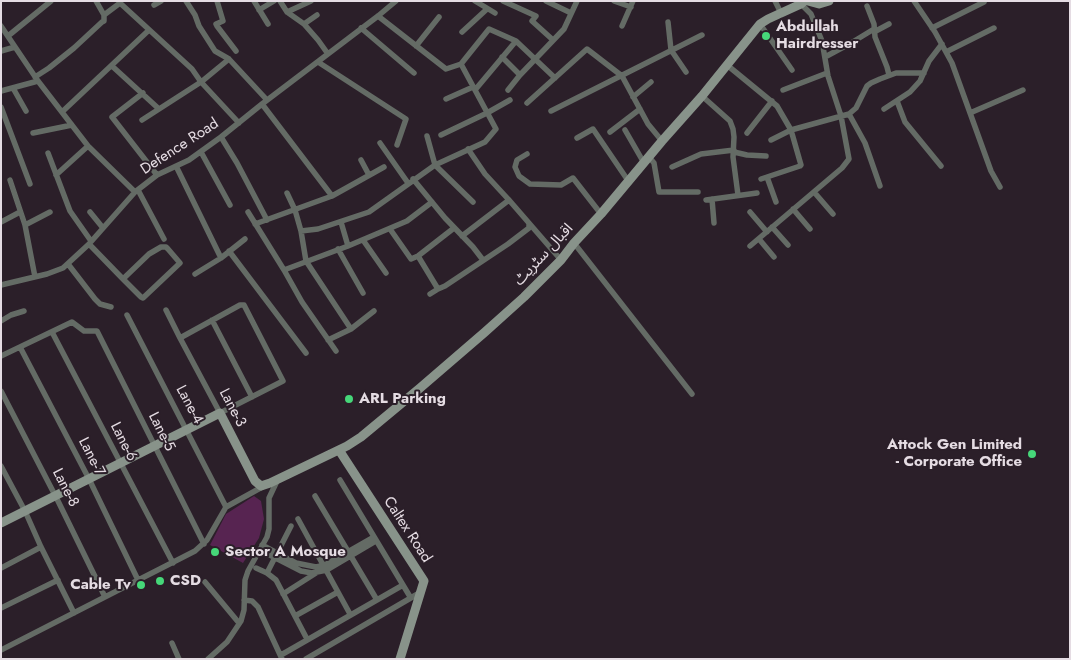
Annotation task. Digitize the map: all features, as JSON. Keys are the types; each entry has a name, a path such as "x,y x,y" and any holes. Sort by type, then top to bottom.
{"street":[{"path":"8,36 51,1"},
{"path":"1,91 37,79 104,21 104,15 96,1"},
{"path":"154,5 161,1"},
{"path":"186,1 215,51 229,59 265,102 332,196"},
{"path":"217,1 223,21 216,24 236,52"},
{"path":"254,1 268,24"},
{"path":"259,10 274,1"},
{"path":"280,1 287,12 304,24 328,54"},
{"path":"287,12 311,1"},
{"name":"Defence Road","path":"1,285 47,274 63,268 90,242 136,191 157,175 189,160 201,152 396,1"},
{"path":"475,1 495,13"},
{"path":"503,1 536,16 532,21 553,40"},
{"path":"546,1 571,13"},
{"path":"508,90 564,28 577,1"},
{"path":"614,1 632,4 622,26"},
{"path":"775,1 781,13"},
{"path":"805,2 819,4 829,1"},
{"path":"914,1 942,44 952,64 991,172 1000,187"},
{"path":"750,246 842,168 849,159 841,116 827,73 822,41 805,2"},
{"name":"اقبال سٹریٹ","path":"264,486 347,446 361,437 478,339 561,260 702,96 760,24 805,2"},
{"path":"932,28 984,2"},
{"path":"104,15 120,3 192,69 201,82 239,123"},
{"path":"867,6 874,24 875,37 889,75"},
{"path":"462,32 487,8"},
{"path":"304,24 317,15"},
{"path":"378,16 446,70 461,64 489,29 516,41 555,78"},
{"path":"416,46 439,17"},
{"path":"668,22 671,50 686,72"},
{"path":"760,24 792,70"},
{"path":"824,57 889,24"},
{"path":"1,26 37,79 88,146 136,191 164,239"},
{"path":"361,28 414,73"},
{"path":"946,52 994,28"},
{"path":"62,112 149,30"},
{"path":"551,111 702,35"},
{"path":"446,99 474,89 516,41"},
{"path":"884,109 910,92 920,81 929,61 942,44"},
{"path":"1,51 15,47"},
{"path":"527,103 587,49 622,76 648,124 662,141"},
{"path":"502,57 520,75"},
{"path":"142,120 201,82 229,59"},
{"path":"318,62 406,119 397,145"},
{"path":"301,231 318,229 369,212 435,165 485,142 496,129 461,64"},
{"path":"727,65 777,106 791,130 801,164 800,166 764,178 776,202"},
{"path":"112,66 159,109"},
{"path":"783,90 827,73"},
{"path":"771,140 791,130 849,114 856,108 867,86 875,81 896,73 924,73"},
{"path":"633,97 650,82"},
{"path":"13,88 26,111"},
{"path":"970,113 1023,90"},
{"path":"143,93 112,117 157,175"},
{"path":"702,96 730,121 733,129 738,195"},
{"path":"442,135 510,100"},
{"path":"747,133 772,101"},
{"path":"897,101 906,122 942,166"},
{"path":"1,107 30,184"},
{"path":"610,132 640,109"},
{"path":"849,114 865,143 880,186"},
{"path":"33,133 72,125"},
{"path":"577,138 593,129 629,182"},
{"path":"625,130 647,160 654,164 658,192 698,192"},
{"path":"427,136 435,165 473,202"},
{"path":"221,137 267,220"},
{"path":"380,143 411,181 483,260"},
{"path":"56,175 88,146"},
{"path":"468,149 485,174 561,260"},
{"path":"672,167 701,154 734,151 747,155 766,156"},
{"path":"201,152 230,205"},
{"path":"48,153 70,212 90,242 123,280 143,298 180,263 166,247 161,247 149,254 123,280"},
{"path":"527,154 517,160 515,167 518,176 530,184 561,185 574,178 601,214"},
{"path":"361,160 369,175"},
{"path":"176,166 220,258"},
{"path":"255,224 332,196 384,167"},
{"path":"10,180 25,225 35,276"},
{"path":"814,192 833,214"},
{"path":"287,193 295,210 301,231 306,261 350,329"},
{"path":"714,223 709,200 757,193"},
{"path":"462,236 509,200"},
{"path":"284,270 390,229 407,221 432,202"},
{"path":"793,209 810,230"},
{"path":"1,222 20,212"},
{"path":"25,225 50,212"},
{"path":"90,212 103,228"},
{"path":"248,212 302,302 336,352"},
{"path":"750,212 767,232"},
{"path":"341,222 348,246"},
{"path":"430,294 445,286 529,228 530,224"},
{"path":"772,227 788,245"},
{"path":"390,229 411,259 418,256 454,228"},
{"path":"195,274 245,239"},
{"path":"759,239 774,257"},
{"path":"363,240 386,273"},
{"path":"574,243 692,394"},
{"path":"338,249 363,293"},
{"path":"229,251 306,352"},
{"path":"418,256 438,289"},
{"path":"68,264 95,300 100,304 111,307"},
{"path":"1,523 283,381 244,305 240,305 180,338"},
{"name":"Lane-3","path":"166,310 255,481 259,485 264,486"},
{"path":"1,321 11,315 24,311"},
{"path":"328,340 350,329 374,311"},
{"name":"Lane-4","path":"127,316 226,507"},
{"path":"212,320 252,397"},
{"name":"Lane-5","path":"52,332 72,322 84,331 97,331 204,544"},
{"path":"1,356 52,332"},
{"name":"Lane-6","path":"52,332 173,563"},
{"name":"Lane-7","path":"20,347 89,479 138,580"},
{"name":"Lane-8","path":"1,391 105,597"},
{"name":"Caltex Road","path":"339,450 424,581 400,659"},
{"path":"1,466 74,613"},
{"path":"208,659 227,642 240,623 244,610 245,580 267,537 269,529 269,498 278,480"},
{"path":"340,480 409,595"},
{"path":"1,650 195,551 204,544 226,507 264,486"},
{"path":"316,496 376,600"},
{"path":"298,519 350,614"},
{"path":"266,573 291,526"},
{"path":"283,594 375,539"},
{"path":"1,568 41,547"},
{"path":"261,548 306,573 318,572"},
{"path":"276,556 302,565 325,568"},
{"path":"256,568 276,580 307,639"},
{"path":"1,608 58,580"},
{"path":"205,582 240,623"},
{"path":"244,600 252,601 258,608 281,657 307,639 403,585"},
{"path":"294,616 338,592"},
{"path":"306,659 421,592"},
{"path":"172,643 179,659"}],"shaded area":[{"path":"254,496 261,501 264,519 259,538 243,563 210,545 226,514"}],"place":[{"name":"Abdullah Hairdresser","path":"766,36"},
{"name":"ARL Parking","path":"349,399"},
{"name":"Attock Gen Limited - Corporate Office","path":"1032,454"},
{"name":"Sector A Mosque","path":"215,552"},
{"name":"CSD","path":"160,581"},
{"name":"Cable Tv","path":"141,585"}]}
